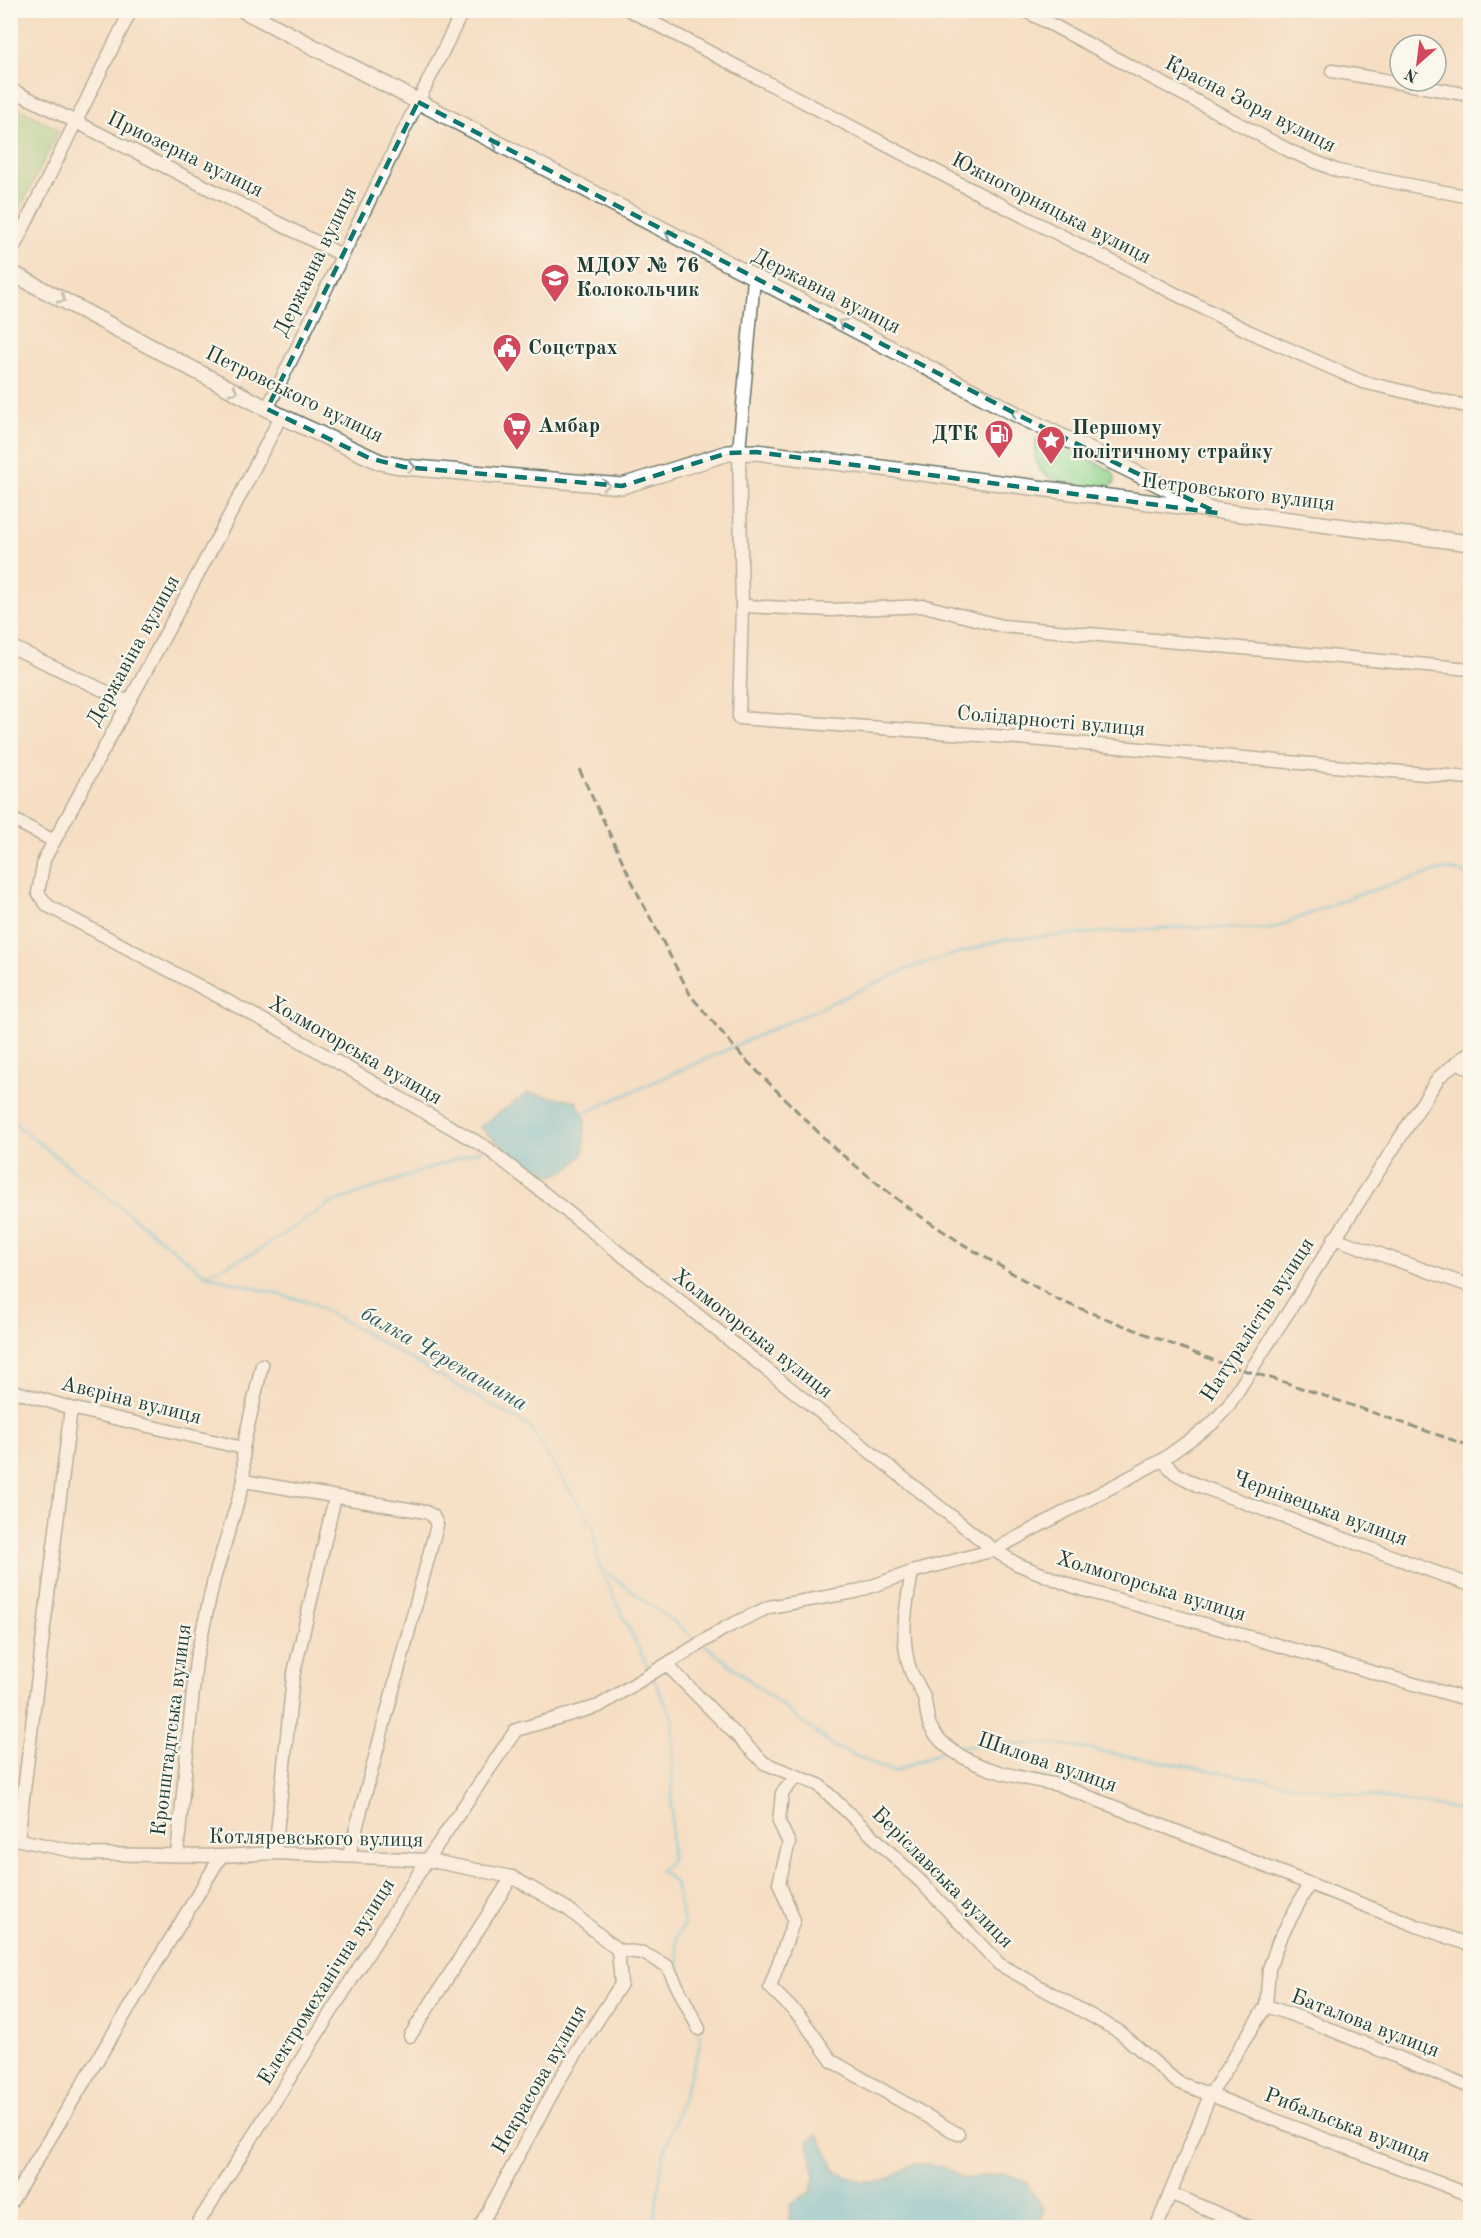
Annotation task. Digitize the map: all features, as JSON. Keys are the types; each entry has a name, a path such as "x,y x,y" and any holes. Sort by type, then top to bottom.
{"main road":[{"name":"Державна вулиця","path":"243,10 1024,418 1218,513"},
{"name":"Петровського вулиця","path":"10,272 274,412 380,462 404,467 603,486 630,484 739,451 1470,543"}],"street":[{"path":"10,255 131,10"},
{"name":"Державна вулиця","path":"274,412 342,255 463,10"},
{"name":"Южногорняцька вулиця","path":"629,10 970,189 1248,331 1363,382 1470,407"},
{"name":"Красна Зоря вулиця","path":"1024,10 1292,152 1338,171 1470,197"},
{"path":"1332,71 1470,95"},
{"name":"Приозерна вулиця","path":"10,89 342,255"},
{"name":"Солідарності вулиця","path":"754,278 739,451 742,606 740,718 994,736 1470,778"},
{"name":"Державіна вулиця","path":"48,906 38,893 44,860 234,507 274,412"},
{"path":"742,606 832,610 925,606 1002,626 1470,669"},
{"path":"10,646 128,702"},
{"path":"10,818 54,841"},
{"name":"Холмогорська вулиця","path":"48,906 276,1027 487,1148 994,1551 1017,1564 1077,1588 1470,1700"},
{"name":"Натуралістів вулиця","path":"912,1572 994,1551 1162,1460 1212,1424 1228,1406 1439,1077 1470,1052"},
{"path":"1457,1062 1470,1069"},
{"path":"1334,1238 1470,1286"},
{"name":"Кронштадтська вулиця","path":"177,1855 196,1660 214,1579 244,1481 243,1448 262,1365"},
{"name":"Авєріна вулиця","path":"10,1390 71,1408 243,1448"},
{"path":"14,1839 71,1408"},
{"name":"Чернівецька вулиця","path":"1162,1460 1175,1473 1197,1485 1470,1585"},
{"path":"244,1481 426,1512 433,1516 437,1525 349,1856"},
{"path":"275,1853 293,1677 335,1497"},
{"name":"Електромеханічна вулиця","path":"195,2228 427,1860 516,1730 599,1706 725,1628 769,1607 855,1592 912,1572"},
{"name":"Шилова вулиця","path":"912,1572 903,1621 907,1657 924,1697 931,1728 951,1747 978,1765 1010,1776 1059,1785 1470,1945"},
{"name":"Беріславська вулиця","path":"667,1665 764,1763 819,1785 922,1883 999,1964 1120,2032 1177,2082 1210,2095"},
{"path":"797,1776 782,1792 779,1822 789,1843 779,1883 794,1920 770,1987 802,2019 832,2061 958,2134"},
{"name":"Котляревського вулиця","path":"14,1839 88,1854 221,1856 275,1853 427,1860 512,1877 568,1909 618,1950 643,1953 667,1966 699,2030"},
{"path":"10,2204 221,1856"},
{"path":"410,2036 512,1877"},
{"path":"1156,2228 1210,2095 1266,2006 1269,1969 1279,1940 1309,1884"},
{"name":"Некрасова вулиця","path":"479,2228 561,2077 621,1984 618,1950"},
{"name":"Баталова вулиця","path":"1266,2006 1470,2087"},
{"name":"Баталова вулиця","path":"1450,2078 1470,2079"},
{"name":"Рибальська вулиця","path":"1210,2095 1470,2194"},
{"path":"1170,2193 1251,2228"}],"highlighted area":[{"path":"418,102 1024,418 1218,513 756,452 728,453 622,486 404,467 369,458 267,409"}],"green space":[{"path":"11,104 59,130 11,227"},
{"path":"1042,437 1111,470 1115,477 1114,483 1107,488 1059,483 1051,478 1041,471 1037,462 1036,440"}],"water":[{"path":"528,1093 576,1101 585,1118 584,1153 570,1168 553,1176 510,1152 479,1127"},
{"path":"818,2134 835,2171 862,2182 886,2181 913,2164 941,2165 963,2179 1004,2173 1026,2182 1043,2209 1040,2227 929,2228 915,2221 895,2228 793,2227 789,2224 790,2204 811,2192 815,2177 808,2142"}],"waterway":[{"path":"580,1115 912,967 1006,939 1180,927 1272,929 1353,896 1445,869 1470,874"},
{"name":"балка Черепашина","path":"10,1120 206,1275 312,1303 530,1427 593,1527 599,1566 650,1672"},
{"path":"207,1274 258,1251 329,1204 484,1149"},
{"path":"601,1568 699,1641"},
{"path":"705,1645 833,1746 894,1772 947,1749"},
{"name":"балка Черепашина","path":"653,1678 673,1719 671,1860 660,1871 675,1882 684,1924 676,1938 679,1965 686,1992"},
{"path":"956,1747 994,1743 1065,1745 1299,1786 1470,1811"},
{"name":"балка Черепашина","path":"653,2228 663,2156 701,2042 698,2033"}],"railway":[{"path":"579,769 639,896 691,996 741,1055 835,1149 907,1207 961,1243 1058,1300 1226,1365 1281,1381 1470,1446"}],"place":[{"name":"МДОУ № 76 Колокольчик","path":"555,304"},
{"name":"Соцстрах","path":"507,374"},
{"name":"Амбар","path":"517,452"},
{"name":"ДТК","path":"999,460"},
{"name":"Першому політичному страйку","path":"1051,466"}]}
